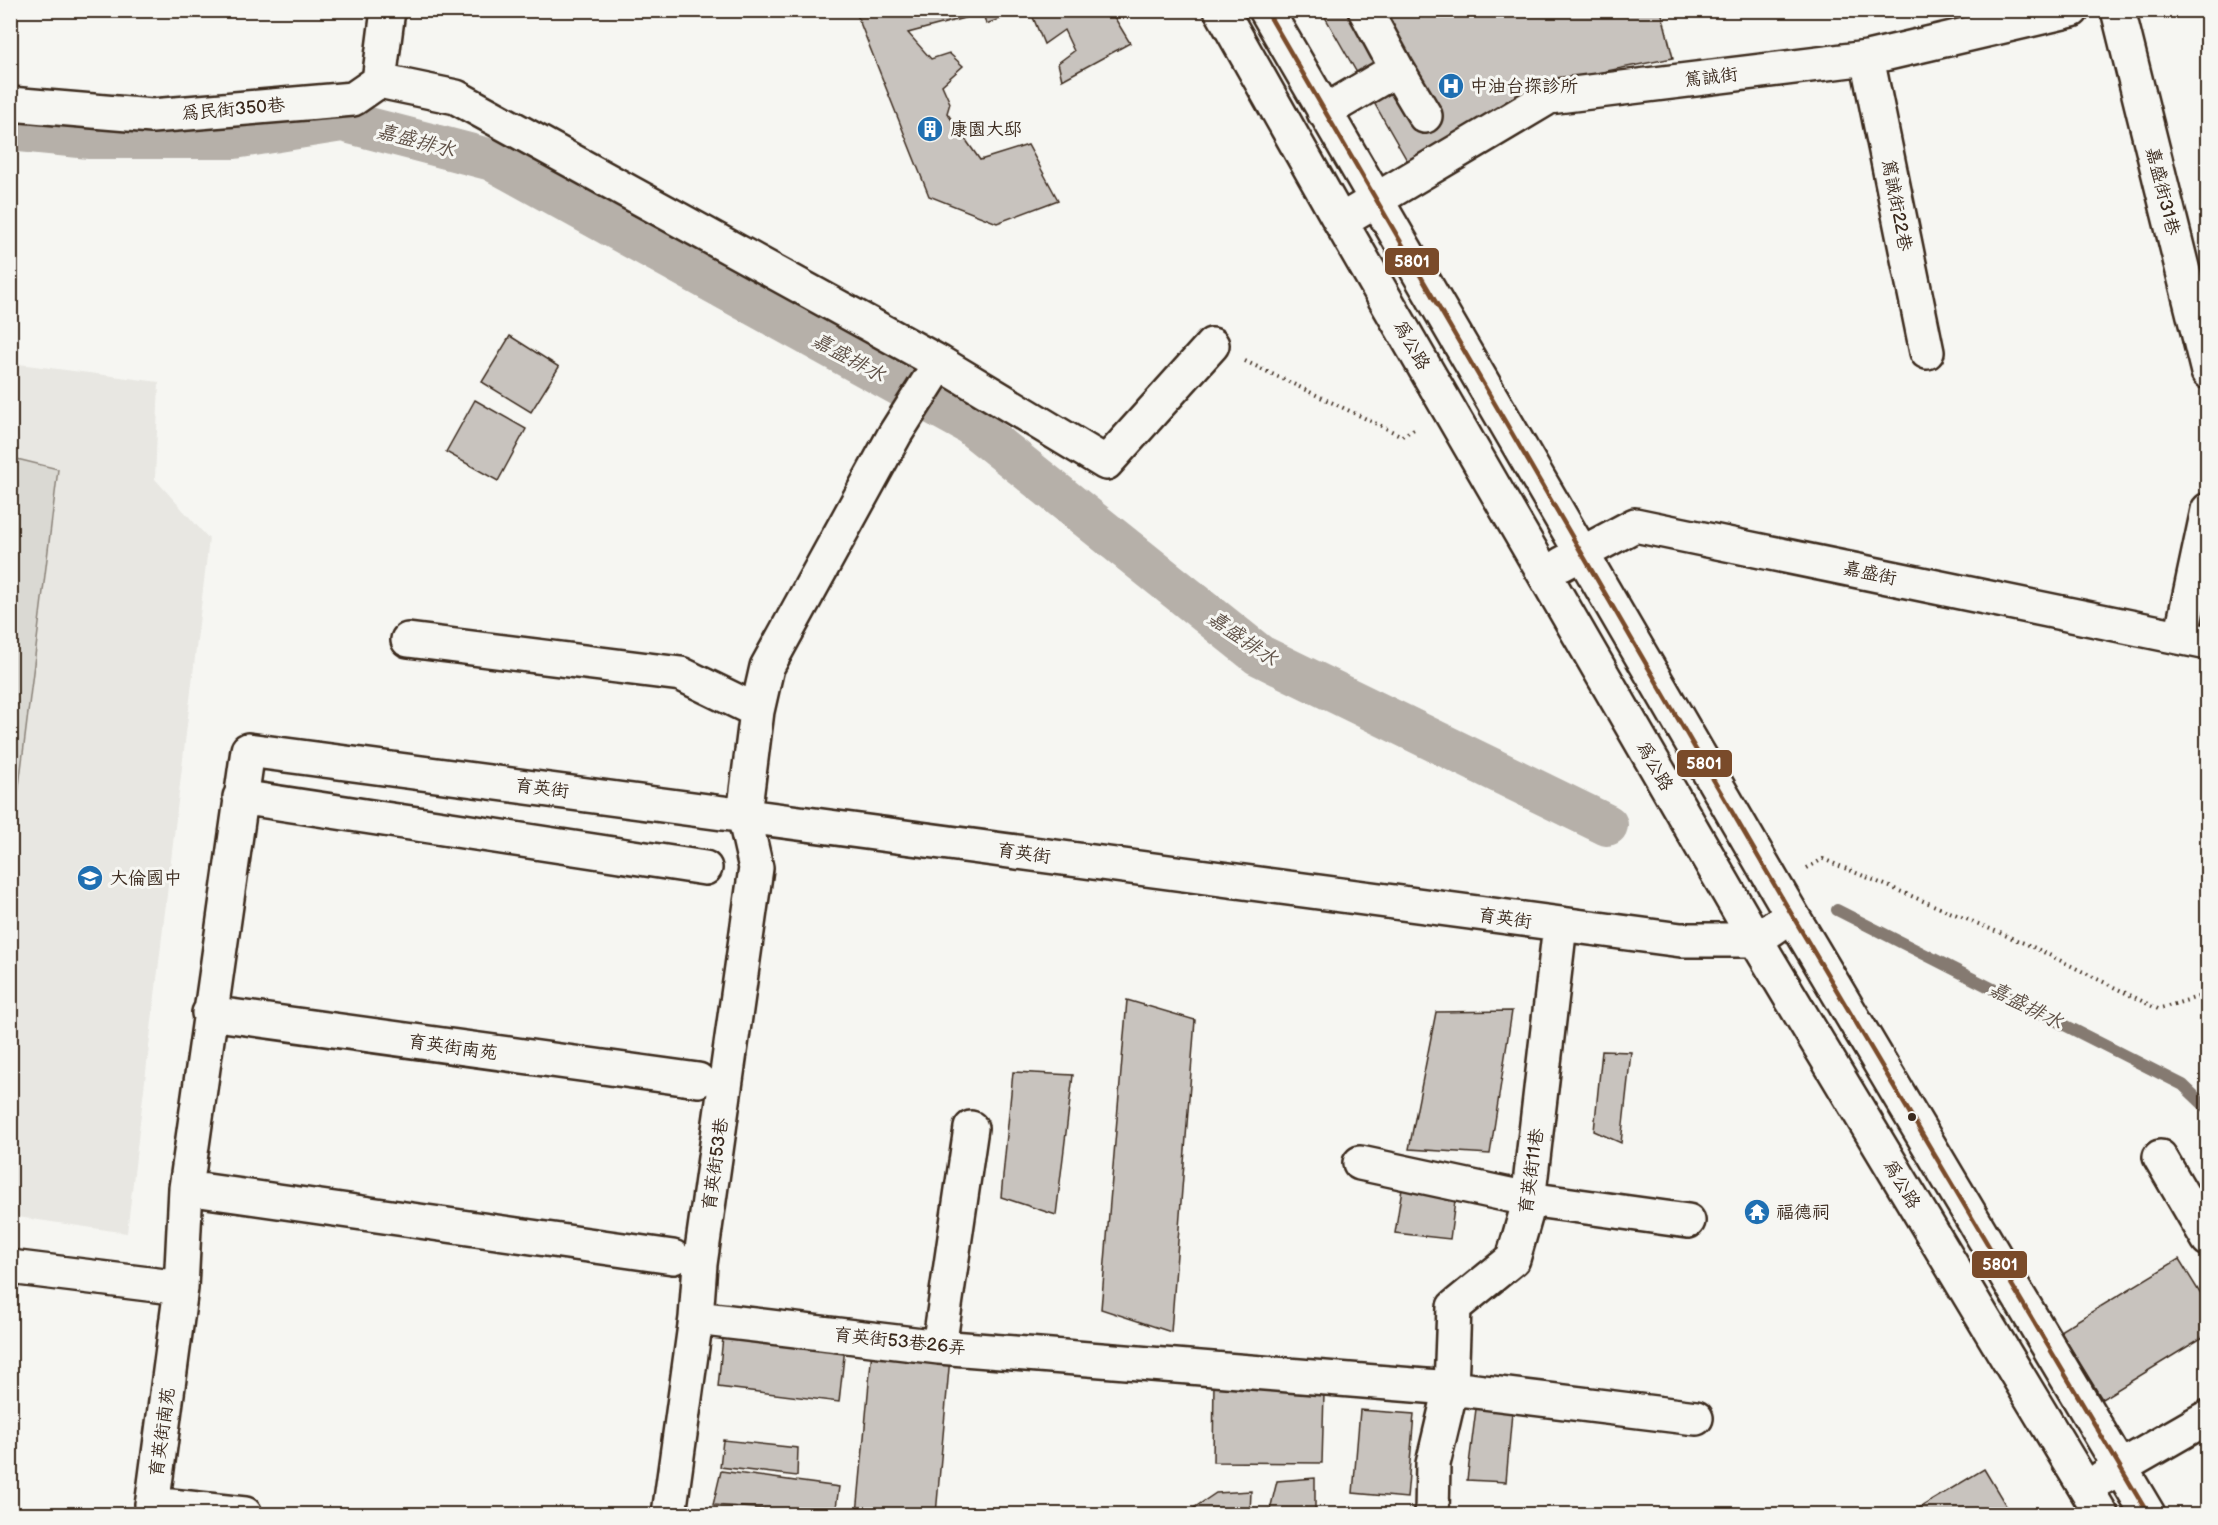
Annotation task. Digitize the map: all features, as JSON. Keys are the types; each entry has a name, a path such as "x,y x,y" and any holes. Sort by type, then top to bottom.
{"street":[{"path":"388,10 380,81 456,97 939,363 1106,463 1212,345"},
{"name":"為公路","path":"1221,10 1543,575 1756,940 2092,1501"},
{"path":"1266,10 1374,201 1792,915 2148,1515"},
{"path":"1365,10 1425,116"},
{"name":"篤誠街","path":"1340,221 1550,97 1867,58 2072,10"},
{"name":"嘉盛街31巷","path":"2118,10 2208,372"},
{"name":"篤誠街22巷","path":"1867,58 1927,352"},
{"path":"1324,112 1397,69"},
{"name":"為民街350巷","path":"10,104 152,116 353,99 380,81"},
{"name":"育英街53巷","path":"669,1515 696,1318 700,1264 756,868 744,814 757,711 767,667 895,434 939,363"},
{"path":"2194,639 2208,510"},
{"name":"嘉盛街","path":"1543,575 1581,552 1635,525 2194,639"},
{"path":"408,639 681,674 757,711"},
{"name":"育英街","path":"248,750 744,814 1560,925 1680,940 1756,940"},
{"name":"育英街南苑","path":"245,1515 151,1509 181,1288 186,1188 248,750"},
{"path":"240,797 705,868"},
{"path":"1756,940 1792,915"},
{"name":"育英街11巷","path":"1432,1515 1433,1464 1451,1388 1454,1306 1513,1259 1528,1199 1560,925"},
{"name":"育英街南苑","path":"209,1013 698,1080"},
{"path":"939,1347 970,1128"},
{"path":"2160,1157 2208,1239"},
{"path":"1360,1163 1528,1199 1688,1221"},
{"path":"186,1188 673,1257"},
{"path":"10,1267 181,1288"},
{"name":"育英街53巷26弄","path":"696,1318 939,1347 1451,1388"},
{"path":"1451,1388 1696,1418"},
{"path":"2092,1501 2120,1467 2208,1417"}],"path":[{"path":"1212,345 1402,436 1449,409"},
{"path":"1792,915 1801,871 1823,859 2031,946 2158,1009 2201,996 2208,997"}],"shaded area":[{"name":"大倫國中","path":"11,363 159,382 155,479 209,539 127,1233 11,1216"},
{"path":"17,459 58,469 11,851 10,513"}],"building":[{"name":"康園大邸","path":"855,10 1006,10 1008,16 986,24 983,13 908,33 931,59 949,53 963,66 942,85 950,103 947,113 980,160 1028,145 1058,200 997,223 929,196"},
{"path":"1030,10 1110,10 1130,43 1062,80 1058,63 1074,51 1064,30 1044,44"},
{"name":"中油台探診所","path":"1321,10 1661,10 1673,58 1541,84 1408,162"},
{"path":"510,336 559,367 531,412 482,382"},
{"path":"475,400 526,429 498,481 446,452"},
{"path":"1127,1000 1195,1020 1171,1332 1101,1309"},
{"path":"1512,1011 1490,1154 1409,1149 1436,1012"},
{"path":"1602,1051 1631,1052 1621,1143 1594,1131"},
{"path":"1013,1072 1073,1075 1056,1215 1001,1197"},
{"path":"1404,1176 1458,1178 1450,1239 1395,1233"},
{"path":"2179,1259 2208,1306 2208,1334 2102,1399 2060,1331"},
{"path":"724,1327 846,1338 839,1402 718,1387"},
{"path":"872,1350 950,1357 936,1514 857,1514"},
{"path":"1214,1379 1324,1393 1322,1463 1213,1462"},
{"path":"1476,1409 1512,1412 1506,1482 1467,1480"},
{"path":"1360,1410 1414,1414 1407,1498 1353,1493"},
{"path":"723,1440 798,1448 797,1476 720,1467"},
{"path":"1984,1469 2011,1514 1909,1514"},
{"path":"721,1471 839,1487 835,1514 713,1505"},
{"path":"1315,1478 1315,1514 1269,1514 1277,1481"},
{"path":"1251,1491 1250,1514 1185,1514 1216,1493"}],"waterway":[{"name":"嘉盛排水","path":"10,130 90,138 234,138 342,121 492,160 970,424 1259,655 1607,825"},
{"name":"嘉盛排水","path":"1837,910 2183,1085 2208,1109"}],"transit line":[{"name":"5801","path":"1266,10 1792,915 2148,1514"}],"place":[{"name":"中油台探診所","path":"1451,86"},
{"name":"康園大邸","path":"930,129"},
{"name":"大倫國中","path":"90,878"},
{"name":"福德祠","path":"1757,1212"}]}
